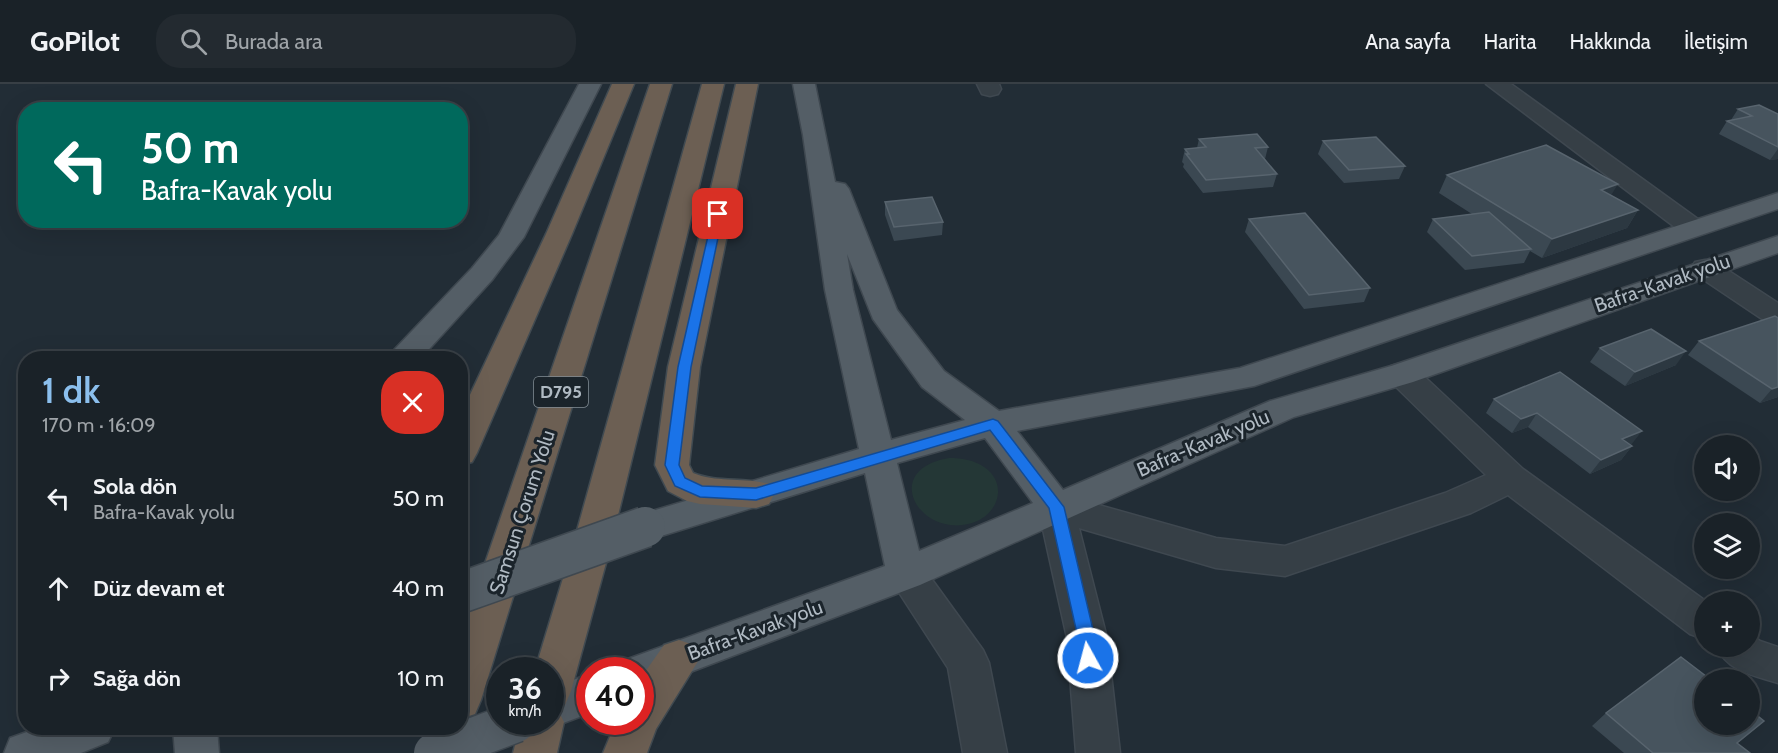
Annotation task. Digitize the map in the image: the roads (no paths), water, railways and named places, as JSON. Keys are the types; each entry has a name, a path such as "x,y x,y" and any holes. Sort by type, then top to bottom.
{"highway":[{"path":"468,435 559,234 622,84"},
{"name":"Samsun Çorum Yolu","path":"468,675 661,84"},
{"path":"560,657 590,552 713,84"},
{"path":"747,84 684,367 672,465 680,482 700,491 756,494"},
{"path":"654,695 679,658"},
{"path":"443,753 449,735"},
{"path":"535,753 539,735"},
{"path":"625,753 632,735"}],"main road":[{"path":"410,351 489,265 511,237 590,84"},
{"path":"804,84 815,135 839,290 906,574"},
{"path":"815,135 883,312 933,379 993,424 1056,507"},
{"path":"386,351 451,288 538,187"},
{"path":"468,590 645,527 878,456 993,424 1243,378 1778,201"},
{"name":"Bafra-Kavak yolu","path":"654,668 906,574 1282,409 1402,374 1778,244"},
{"path":"434,753 486,733"},
{"path":"9,753 25,735"},
{"path":"26,753 74,735"},
{"path":"196,735 197,753"}],"street":[{"path":"1497,84 1693,228"},
{"path":"1705,268 1778,315"},
{"path":"1402,374 1511,478 1694,615"},
{"path":"1098,753 1087,638 1056,507 1216,553 1285,561 1458,503 1511,478"},
{"path":"906,574 968,663 985,753"},
{"path":"1753,657 1778,665"}]}
